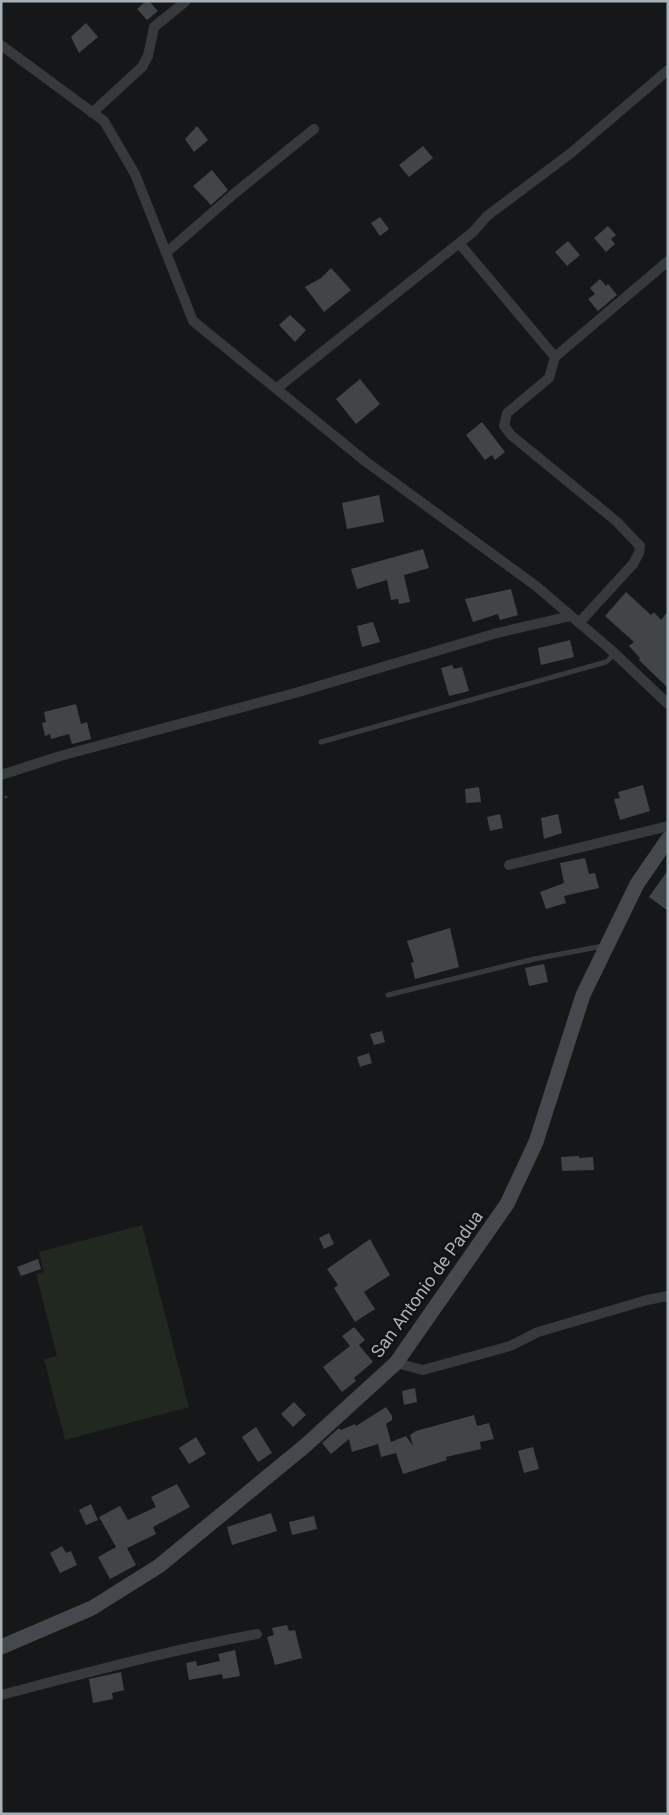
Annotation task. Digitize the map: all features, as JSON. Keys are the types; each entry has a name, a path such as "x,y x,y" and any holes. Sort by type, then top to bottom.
{"street":[{"path":"92,113 142,68 148,56 154,27 186,1"},
{"path":"1,46 104,122 135,174 193,320 365,461 530,582 615,654 668,704"},
{"path":"276,389 459,243 487,216 571,153 668,70"},
{"path":"167,252 235,192 314,129"},
{"path":"459,243 555,357"},
{"path":"1,775 60,756 295,693 497,633 575,619 633,564 639,553 640,546 616,521 511,435 504,426 507,413 549,378 555,357 668,261"},
{"path":"509,865 668,826"},
{"name":"San Antonio de Padua","path":"1,1647 92,1608 159,1566 298,1452 396,1363 507,1204 536,1142 583,996 637,884 668,839"},
{"path":"396,1363 423,1370 510,1346 538,1332 647,1300 668,1296"},
{"path":"1,1695 96,1672 177,1649 257,1634"}],"lane":[{"path":"320,742 606,662 615,654"},
{"path":"388,995 534,959 608,945"}],"path":[{"path":"1,792 9,801"}],"shaded area":[{"path":"142,1225 189,1407 65,1440 44,1359 57,1356 36,1274 44,1272 39,1252"}],"building":[{"path":"146,1 149,1 158,11 147,20 137,9"},
{"path":"86,23 98,37 79,53 71,37"},
{"path":"197,126 208,140 194,152 185,139"},
{"path":"423,146 433,158 409,177 399,165"},
{"path":"212,170 228,190 211,205 193,186"},
{"path":"380,217 389,229 380,236 371,223"},
{"path":"608,226 616,235 611,239 615,244 606,252 594,238"},
{"path":"568,241 580,255 567,266 555,252"},
{"path":"331,268 351,290 324,312 305,287 321,278"},
{"path":"600,279 606,286 608,284 617,295 598,311 588,299 595,294 590,288"},
{"path":"290,315 306,330 295,342 279,325"},
{"path":"360,379 380,404 356,424 336,399"},
{"path":"482,422 505,452 495,460 492,455 485,460 466,435"},
{"path":"379,495 384,522 347,529 342,503"},
{"path":"423,549 429,568 404,575 410,602 399,604 398,599 391,600 387,580 357,589 351,569"},
{"path":"511,589 518,615 500,620 498,614 473,622 465,599"},
{"path":"626,592 651,615 654,612 661,620 668,611 668,688 639,660 640,658 629,646 634,642 605,616"},
{"path":"373,622 380,642 362,647 357,626"},
{"path":"570,640 574,657 541,665 538,648"},
{"path":"452,665 454,669 462,667 469,691 449,696 441,668"},
{"path":"76,704 81,724 87,722 91,739 72,744 69,734 51,739 50,734 45,736 42,723 46,722 44,712"},
{"path":"643,785 650,811 620,820 614,799 620,798 618,792"},
{"path":"479,787 481,802 466,803 465,789"},
{"path":"500,814 503,828 490,831 487,817"},
{"path":"558,814 562,833 544,839 541,818"},
{"path":"585,858 589,874 595,873 599,888 564,896 566,903 546,909 540,892 564,883 560,863"},
{"path":"668,870 668,911 649,897"},
{"path":"450,928 459,967 415,979 411,963 414,962 407,941"},
{"path":"544,964 548,982 529,986 525,968"},
{"path":"382,1031 385,1042 374,1045 370,1034"},
{"path":"369,1053 372,1063 360,1067 357,1057"},
{"path":"579,1156 579,1158 593,1157 594,1170 562,1171 561,1157"},
{"path":"329,1233 334,1244 324,1249 319,1238"},
{"path":"370,1239 390,1275 364,1292 375,1309 355,1322 334,1288 338,1285 327,1269"},
{"path":"38,1259 41,1269 21,1276 17,1267"},
{"path":"354,1327 365,1340 359,1345 373,1362 354,1378 356,1381 342,1392 323,1367 350,1346 342,1336"},
{"path":"415,1388 417,1402 404,1405 402,1391"},
{"path":"294,1402 306,1415 293,1427 281,1414"},
{"path":"386,1407 392,1416 392,1420 386,1424 391,1442 406,1436 413,1446 410,1435 416,1431 474,1415 477,1426 489,1423 494,1439 480,1442 481,1449 446,1457 447,1460 403,1474 396,1453 381,1457 378,1444 352,1452 349,1439 331,1454 322,1443 339,1428 341,1430 355,1424 356,1426"},
{"path":"256,1427 272,1453 258,1462 242,1437"},
{"path":"196,1437 206,1454 189,1464 179,1448"},
{"path":"533,1447 539,1469 524,1473 518,1451"},
{"path":"177,1484 190,1507 153,1527 156,1534 127,1548 136,1565 110,1579 98,1557 116,1547 99,1517 120,1506 128,1520 156,1507 151,1497"},
{"path":"91,1504 98,1520 86,1525 79,1510"},
{"path":"271,1513 277,1531 232,1545 227,1527"},
{"path":"314,1516 317,1529 292,1535 289,1522"},
{"path":"62,1546 66,1553 71,1551 77,1565 60,1573 50,1553"},
{"path":"287,1625 289,1631 295,1630 302,1658 275,1665 267,1637 274,1635 272,1628"},
{"path":"235,1650 240,1676 223,1679 222,1674 189,1680 186,1663 196,1661 197,1666 220,1661 218,1654"},
{"path":"121,1672 124,1690 112,1693 113,1699 93,1703 89,1679"}]}
